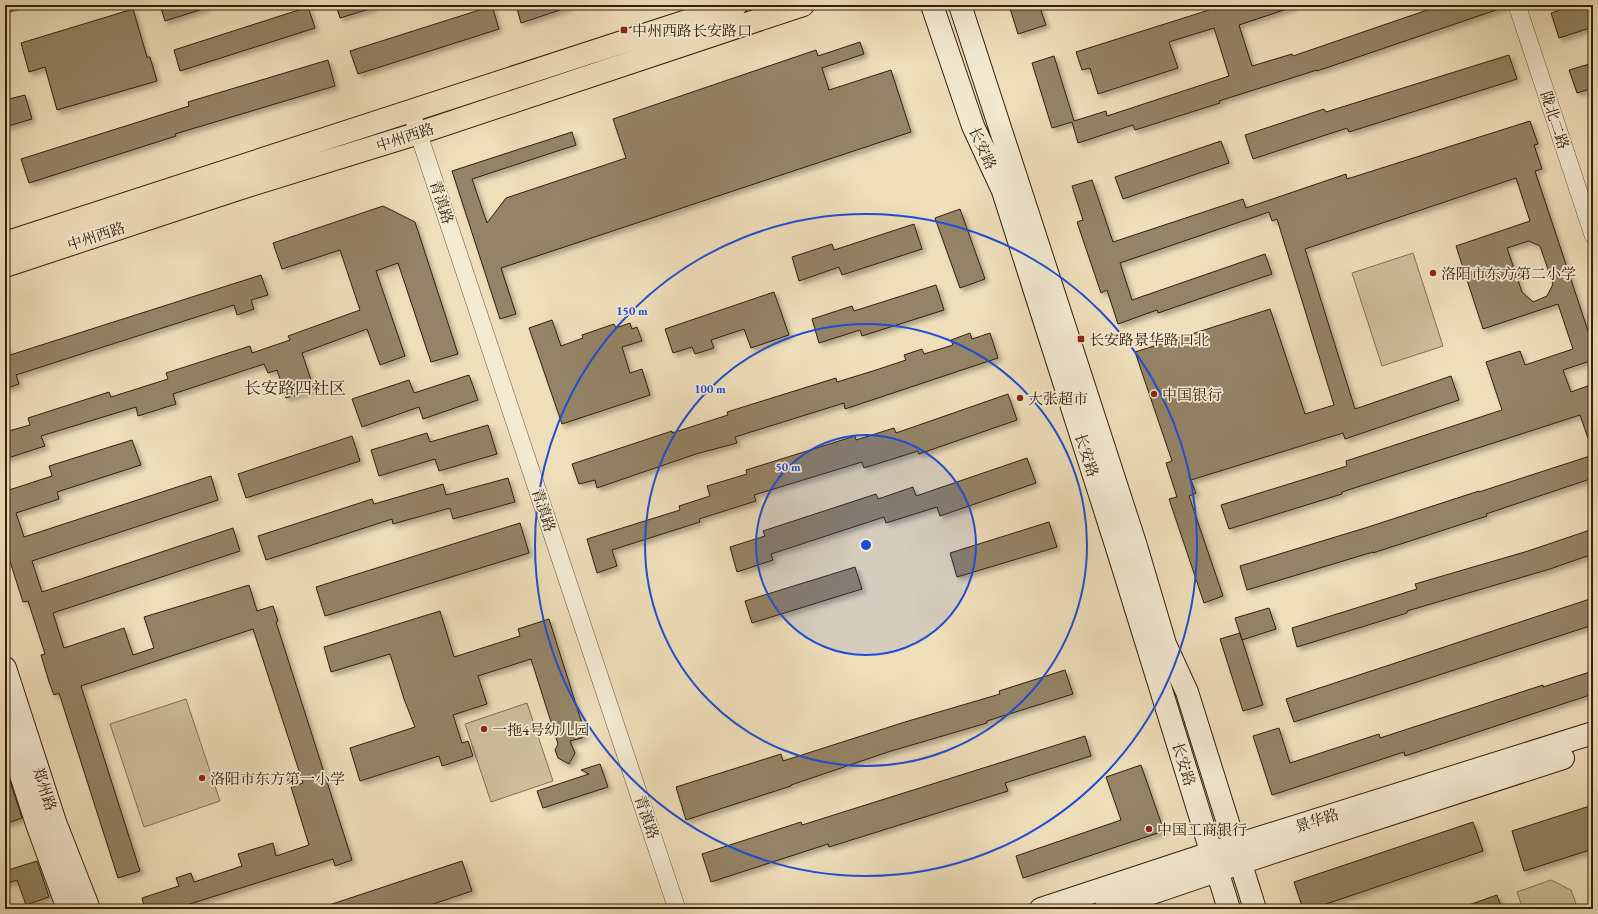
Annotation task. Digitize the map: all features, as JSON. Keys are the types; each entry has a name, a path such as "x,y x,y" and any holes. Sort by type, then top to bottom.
{"main road":[{"name":"中州西路","path":"5,243 231,168 736,5"},
{"name":"中州西路","path":"5,266 238,189 419,133 803,5"},
{"name":"长安路","path":"932,5 973,126 1003,191 1121,558 1229,909"},
{"name":"长安路","path":"960,5 1133,536 1165,644 1187,692 1255,909"},
{"name":"郑州路","path":"5,668 11,709 89,909"},
{"name":"郑州路","path":"5,726 38,827 68,909"},
{"name":"景华路","path":"1041,909 1214,862 1593,733"},
{"name":"景华路","path":"1238,854 1476,788 1593,748"},
{"name":"景华路","path":"1105,909 1214,862"}],"street":[{"name":"陇北二路","path":"1517,5 1593,235"},
{"name":"青滇路","path":"411,111 677,909"}],"shaded area":[{"path":"1413,253 1443,346 1382,366 1352,273"},
{"path":"186,699 220,801 144,827 110,724"},
{"path":"527,703 553,781 491,802 465,724"},
{"path":"1551,880 1571,890 1578,909 1523,909 1517,892"}],"building":[{"path":"160,5 206,5 206,8 165,21"},
{"path":"336,5 372,5 373,8 340,18"},
{"path":"516,5 568,5 569,7 521,23"},
{"path":"1009,5 1039,5 1046,25 1018,34"},
{"path":"1207,5 1292,5 1293,7 1239,25 1252,66 1292,54 1293,56 1442,5 1504,5 1505,7 1317,71 1219,101 1220,103 1135,130 1133,125 1078,143 1072,122 1052,128 1032,63 1054,56 1074,121 1106,111 1107,116 1229,76 1214,28 1169,42 1178,68 1098,94 1090,68 1082,70 1076,52 1209,10"},
{"path":"1576,5 1593,5 1593,27 1559,38 1551,13"},
{"path":"492,6 499,29 358,74 350,51"},
{"path":"308,7 315,28 180,71 174,50"},
{"path":"133,9 147,57 150,57 157,81 57,110 45,67 29,72 21,43"},
{"path":"860,42 864,54 822,68 829,90 891,70 911,132 501,268 516,314 500,319 452,171 572,132 576,145 472,179 487,223 506,198 626,158 613,119 816,50 818,56"},
{"path":"1509,55 1517,79 1349,132 1347,128 1253,159 1245,135 1324,109 1326,112"},
{"path":"328,60 335,86 175,134 176,136 29,183 21,159 189,106 188,102"},
{"path":"1593,63 1593,88 1577,93 1569,70"},
{"path":"25,95 32,119 5,127 5,100"},
{"path":"1530,121 1538,144 1534,145 1542,169 1535,171 1593,346 1593,360 1563,370 1571,392 1593,384 1593,447 1591,447 1580,415 1342,492 1342,494 1229,529 1221,505 1347,466 1346,461 1502,410 1486,362 1520,351 1525,365 1573,349 1558,304 1483,329 1456,246 1530,221 1516,178 1305,249 1355,409 1451,376 1459,400 1345,439 1343,433 1191,480 1196,493 1189,496 1223,596 1204,603 1169,499 1177,497 1166,463 1172,461 1135,352 1270,309 1305,414 1334,405 1277,219 1272,221 1269,212 1120,263 1132,300 1265,254 1272,274 1158,313 1157,310 1118,324 1107,290 1101,293 1077,222 1083,220 1072,186 1092,180 1113,242 1243,199 1246,208 1346,174 1347,179","holes":["1529,241 1540,246 1553,284 1547,296 1533,302 1522,292 1507,248"]},
{"path":"1221,141 1229,163 1123,199 1115,177"},
{"path":"383,206 415,222 458,354 431,362 398,263 376,271 405,356 380,365 367,329 302,353 314,389 286,398 277,370 268,373 264,364 173,394 176,404 138,416 136,407 41,436 45,446 5,459 5,432 30,425 28,418 109,392 111,397 168,379 166,373 250,346 252,353 290,340 288,336 360,310 340,250 282,269 273,243"},
{"path":"960,209 985,279 960,288 935,218"},
{"path":"914,224 922,249 842,275 839,267 799,281 792,257 832,244 834,250"},
{"path":"261,275 268,295 251,300 254,309 237,315 234,305 16,375 19,384 5,389 5,349 8,349 10,355"},
{"path":"936,285 944,310 862,336 860,330 819,343 812,319 852,306 854,311"},
{"path":"774,292 789,335 751,348 744,329 711,340 714,348 695,354 692,347 673,353 665,329"},
{"path":"552,320 561,346 583,338 582,335 614,324 616,328 630,323 632,329 637,327 642,341 622,347 630,373 642,369 650,395 562,424 529,328"},
{"path":"970,333 972,339 990,333 998,358 845,409 844,403 735,437 737,443 696,454 597,488 595,480 579,484 572,464 672,431 672,433 728,415 727,412 836,378 837,382 876,370 906,360 904,355 922,349 924,354 953,345 951,340"},
{"path":"469,375 478,400 423,419 419,407 362,427 352,399 409,380 414,393"},
{"path":"1008,394 1017,420 919,454 918,451 864,468 862,462 754,495 756,501 699,519 700,522 612,550 617,566 597,573 587,539 680,510 679,506 710,496 707,486 747,474 746,470 855,436 856,440 894,428 896,433"},
{"path":"488,425 497,454 439,471 435,459 379,476 371,450 427,433 430,442"},
{"path":"352,436 360,461 246,498 238,474"},
{"path":"132,440 141,465 57,492 59,499 16,513 24,537 211,476 218,500 32,561 42,592 233,528 240,551 53,613 64,648 124,628 133,655 154,648 144,617 249,585 257,611 273,606 278,621 276,622 352,860 335,866 333,859 174,909 145,909 142,898 179,886 176,878 191,873 194,882 242,866 238,854 273,843 276,856 309,845 291,787 303,783 253,629 81,686 140,871 118,878 59,693 54,695 49,682 41,655 45,654 28,601 23,602 5,546 5,485 8,485 9,490 52,476 49,466"},
{"path":"1593,455 1593,478 1486,514 1487,516 1373,553 1247,590 1240,566 1365,528"},
{"path":"1027,458 1036,483 940,516 937,507 886,523 884,517 771,554 773,560 737,572 730,547 765,536 763,531 876,494 878,499 913,487 916,496"},
{"path":"508,478 515,502 453,519 450,508 393,524 392,519 266,560 258,536 372,499 374,504 443,484 446,495"},
{"path":"1049,522 1057,547 957,577 950,553"},
{"path":"520,523 529,553 325,616 316,587"},
{"path":"1593,529 1593,554 1550,569 1407,611 1407,613 1297,647 1292,628 1417,589 1415,584 1528,551"},
{"path":"855,567 862,589 752,623 745,601"},
{"path":"1593,598 1593,625 1294,722 1286,699"},
{"path":"1269,608 1276,629 1242,640 1235,618"},
{"path":"440,611 454,657 520,636 518,629 549,619 585,733 582,738 570,741 575,753 569,764 558,758 555,750 558,744 531,659 478,676 487,704 453,715 462,743 468,741 473,756 442,766 439,756 360,781 350,748 415,727 404,699 390,654 331,672 324,647"},
{"path":"1240,633 1263,705 1243,711 1220,639"},
{"path":"1065,670 1073,694 987,721 987,723 888,752 791,786 686,820 676,787 781,754 783,761 905,722 1000,694 999,691"},
{"path":"1593,671 1593,694 1405,756 1404,752 1272,795 1253,736 1279,728 1290,763 1379,734 1380,738 1543,685 1543,687"},
{"path":"1085,736 1091,756 1005,783 1008,791 829,847 828,844 711,882 702,854 801,822 802,825"},
{"path":"600,764 608,787 543,808 537,791 589,774 581,770"},
{"path":"1141,765 1164,831 1023,878 1016,856 1121,820 1106,777"},
{"path":"5,766 22,818 5,824"},
{"path":"1593,805 1593,849 1524,871 1512,831"},
{"path":"1473,822 1483,851 1326,904 1328,909 1303,909 1294,882"},
{"path":"37,861 49,897 26,905 17,880 5,884 5,871"},
{"path":"462,861 472,891 418,909 323,909 323,907"},
{"path":"1497,895 1502,909 1463,909 1463,907"}],"waterway":[{"path":"5,12 27,5"}],"place":[{"name":"中州西路长安路口","path":"624,30"},
{"name":"洛阳市东方第二小学","path":"1433,273"},
{"name":"长安路景华路口北","path":"1081,339"},
{"name":"中国银行","path":"1154,394"},
{"name":"大张超市","path":"1020,398"},
{"name":"一拖4号幼儿园","path":"484,729"},
{"name":"洛阳市东方第一小学","path":"202,778"},
{"name":"中国工商银行","path":"1149,829"}],"district":[{"name":"长安路四社区","path":"295,388"}]}
